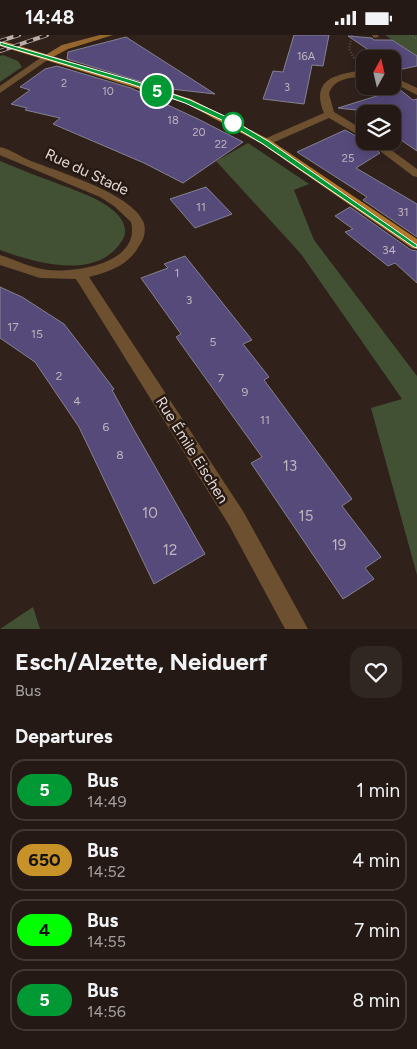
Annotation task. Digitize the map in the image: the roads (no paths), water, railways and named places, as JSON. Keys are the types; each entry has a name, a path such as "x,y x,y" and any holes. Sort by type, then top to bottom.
{"main road":[{"path":"0,43 188,101 266,142 417,245"}],"street":[{"path":"0,90 46,57 65,47 109,35"},
{"path":"356,74 346,75 330,81 324,91 323,102 330,114 356,130"},
{"path":"401,83 417,92"},
{"path":"266,142 330,114"},
{"name":"Rue du Stade","path":"0,150 101,193 126,207 137,221 138,235 133,248 122,259 103,269 80,274 57,275 35,273 0,260"},
{"path":"385,150 417,173"},
{"name":"Rue Émile Eischen","path":"80,274 236,519 298,629"}],"railway":[{"path":"0,41 19,35"},
{"path":"0,51 47,35"}]}
